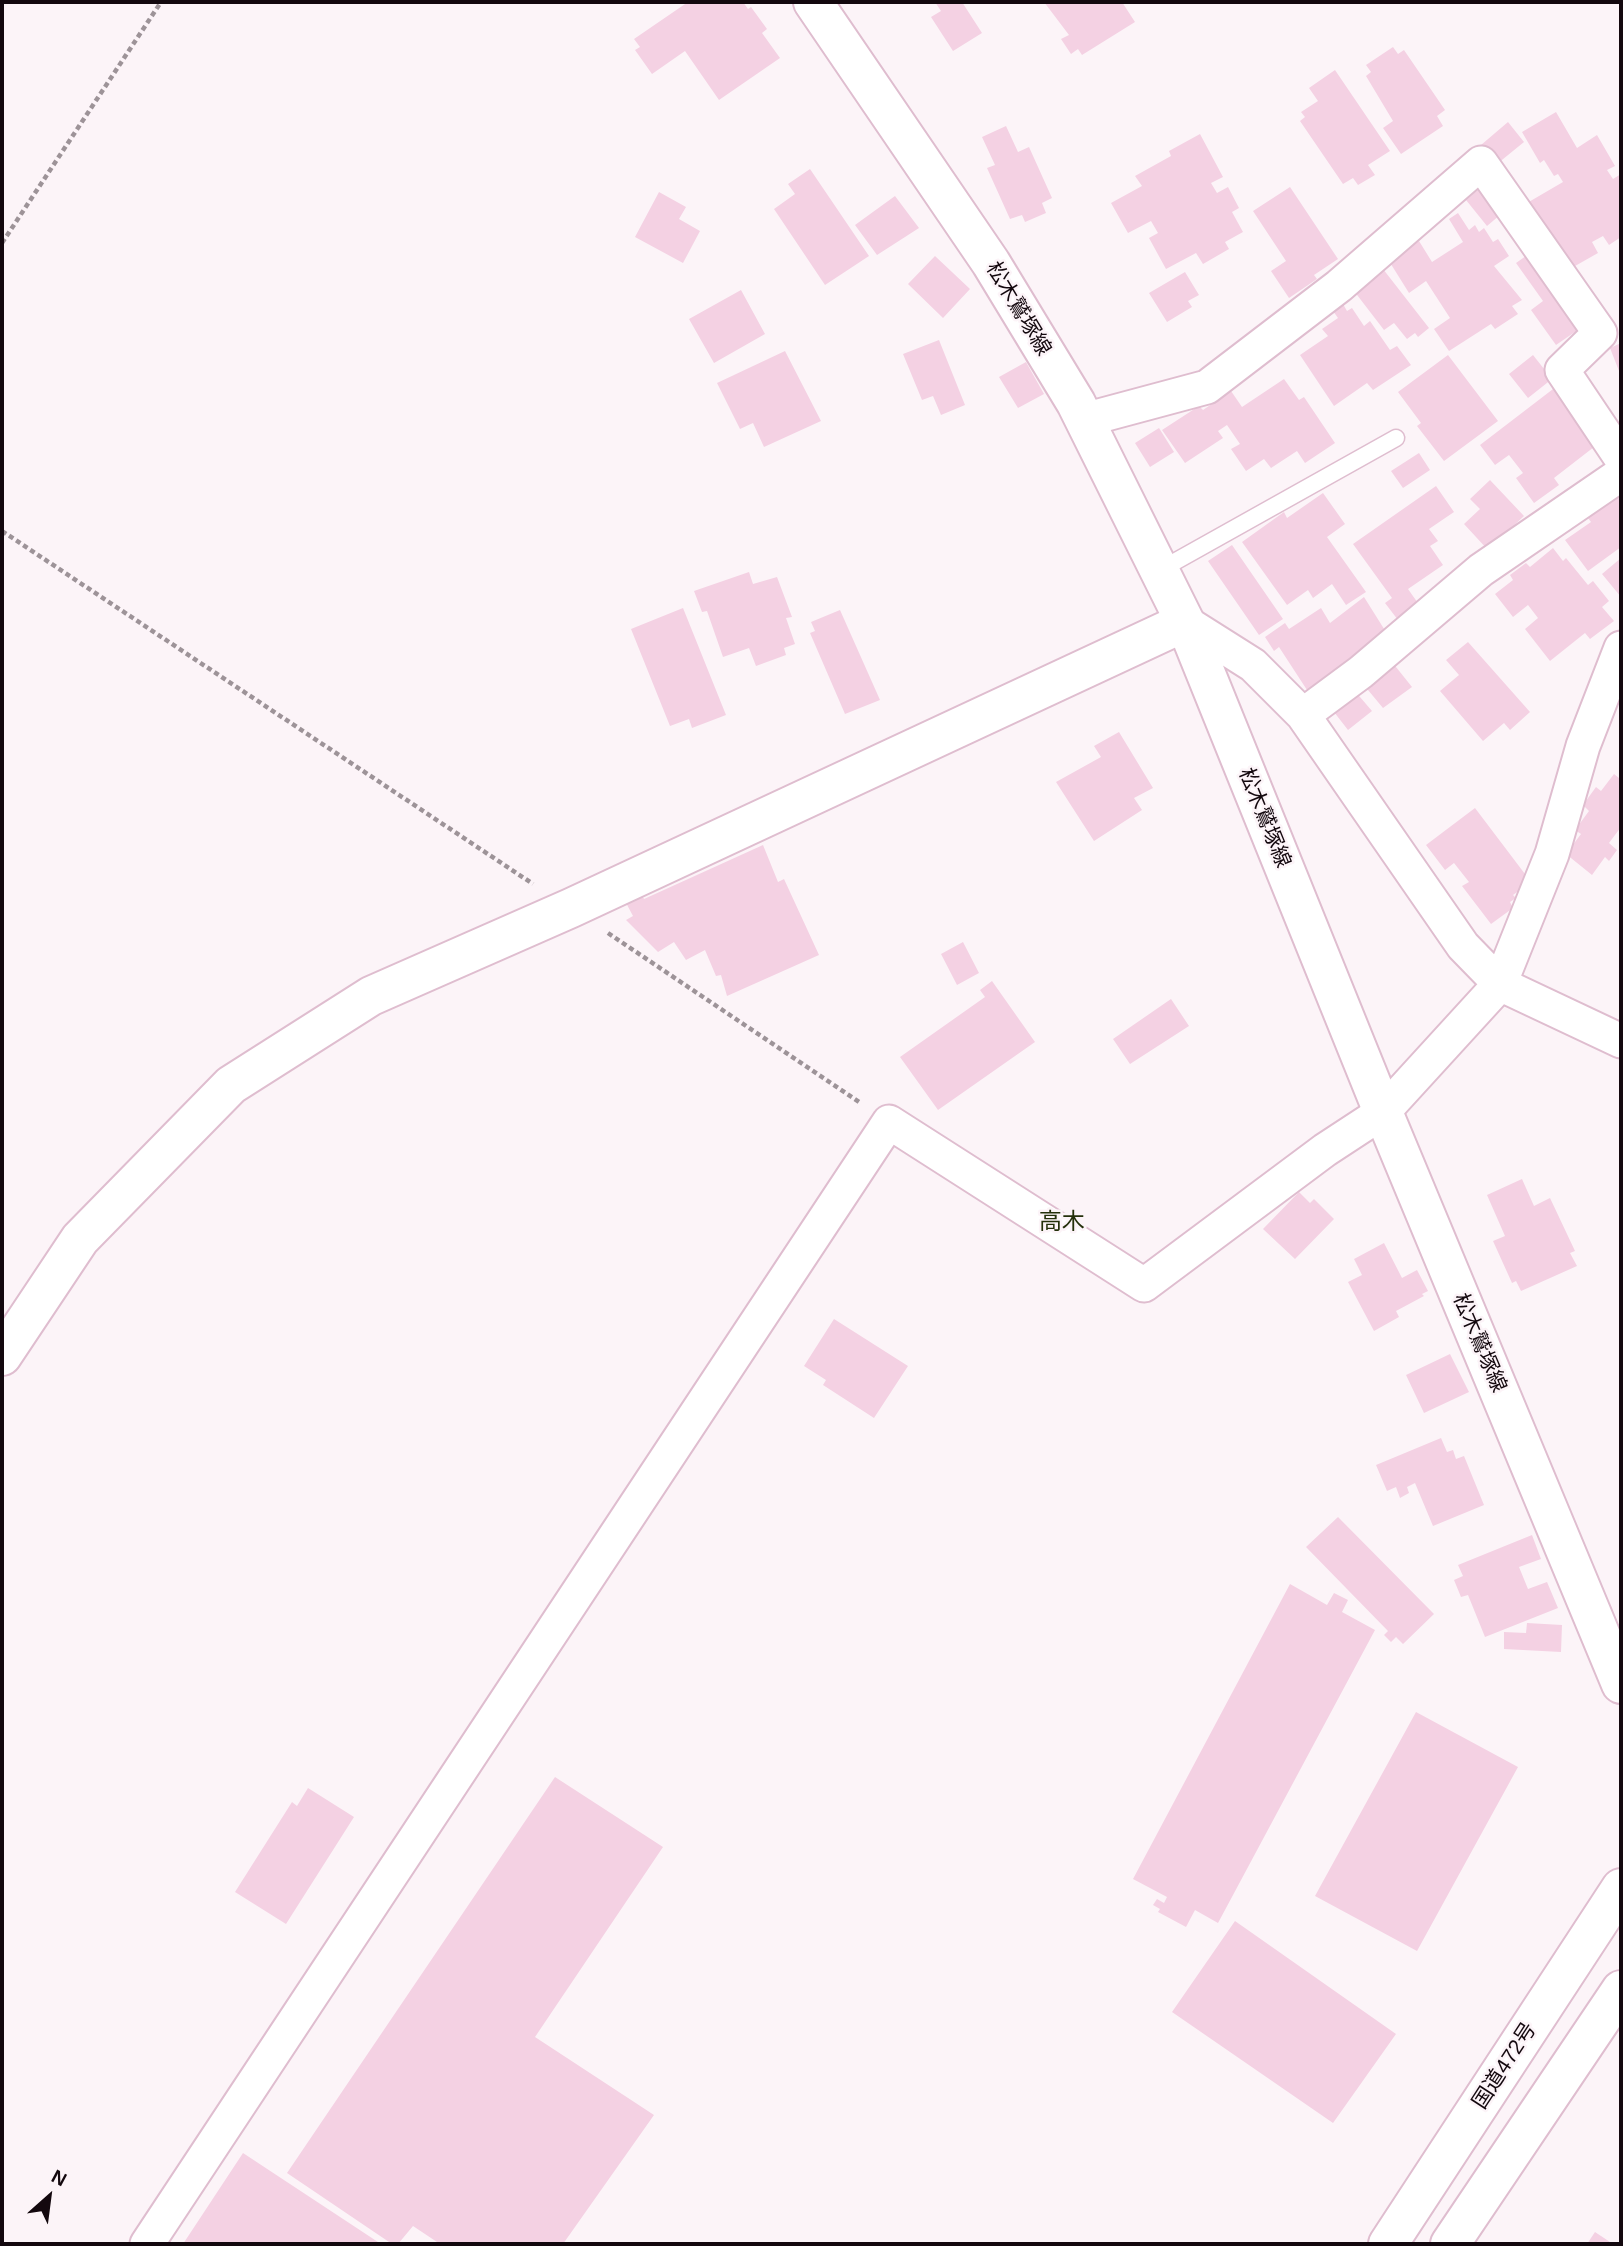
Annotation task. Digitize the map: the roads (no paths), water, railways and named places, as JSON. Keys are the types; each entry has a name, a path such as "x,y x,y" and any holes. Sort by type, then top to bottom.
{"main road":[{"name":"松木鷲塚線","path":"813,2 991,263 1084,420 1185,622 1383,1112 1621,1684"},
{"path":"2,1356 80,1239 231,1085 371,996 571,908 1185,622"},
{"name":"国道472号","path":"1388,2244 1621,1888"},
{"path":"1450,2244 1621,1990"}],"street":[{"path":"1084,420 1207,387 1339,286 1481,163 1600,333 1562,370 1621,458"},
{"path":"1303,715 1361,672 1481,570 1621,474"},
{"path":"1185,622 1253,665 1303,715 1463,946 1500,984 1621,1041"},
{"path":"147,2244 889,1122 1144,1285 1325,1150 1383,1112 1500,984 1552,854 1583,746 1621,648"}],"lane":[{"path":"1160,570 1396,438"}],"district":[{"name":"高木","path":"1062,1223"}]}
